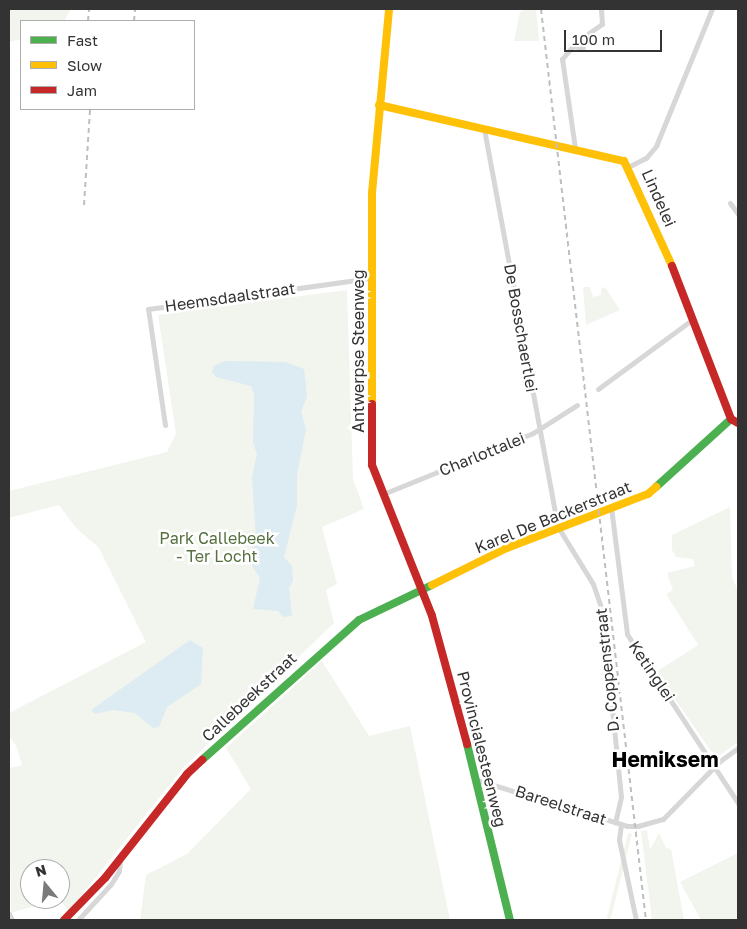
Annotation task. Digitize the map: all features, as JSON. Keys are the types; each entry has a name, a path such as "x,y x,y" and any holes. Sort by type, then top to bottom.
{"street":[{"name":"Antwerpse Steenweg","path":"389,9 379,105 371,278 372,465 422,587"},
{"path":"589,33 602,24 602,9"},
{"path":"630,166 646,158 656,146 712,9"},
{"path":"575,148 562,59 572,46 583,48"},
{"name":"Lindelei","path":"379,105 618,158 630,166 694,318 730,419"},
{"name":"De Bosschaertlei","path":"484,129 558,527"},
{"path":"730,203 738,214"},
{"name":"Heemsdaalstraat","path":"165,425 148,308 371,278"},
{"path":"598,390 694,318"},
{"name":"Charlottalei","path":"383,494 540,430 576,405"},
{"path":"730,419 738,423"},
{"name":"Karel De Backerstraat","path":"422,587 558,527 648,494 730,419"},
{"name":"Ketinglei","path":"610,507 627,634 715,765 738,803"},
{"name":"D. Coppenstraat","path":"558,527 593,584 601,605 621,798 618,840 636,920"},
{"name":"Provincialesteenweg","path":"422,587 477,780 510,920"},
{"name":"Callebeekstraat","path":"64,920 76,916 120,857 187,774 286,682 359,620 422,587"},
{"name":"Bareelstraat","path":"477,780 618,823 638,826 663,818 715,765 738,748"},
{"path":"9,914 12,920"}],"green space":[{"path":"9,9 71,9 65,20 20,20 20,39 9,42"},
{"path":"526,9 536,9 539,41 514,41 520,12"},
{"path":"583,287 590,287 593,297 601,295 601,289 605,287 620,310 586,325"},
{"name":"Park Callebeek - Ter Locht","path":"347,290 353,479 364,509 322,527 337,584 326,590 334,623 183,768 69,911 67,909 70,909 70,859 20,859 20,909 24,909 11,913 9,768 22,765 16,745 9,737 9,713 146,642 99,548 76,528 59,505 9,518 9,491 167,452 176,434 158,315"},
{"path":"730,507 732,577 738,591 738,742 716,758 656,672 698,645 666,594 673,590 667,573 695,566 693,559 676,557 672,550 672,535"},
{"path":"322,661 369,736 410,726 450,920 140,920 146,875 187,854 251,789 226,748"},
{"path":"647,830 650,850 659,833 666,848 671,849 684,920 652,920 641,831"},
{"path":"628,833 632,834 611,919 607,918"},
{"path":"738,853 738,920 701,920 680,882"}],"shaded area":[{"path":"225,361 285,362 304,369 307,396 301,412 306,429 297,475 297,505 284,557 292,566 293,581 289,588 292,616 283,617 278,611 253,609 260,578 247,558 256,538 252,477 257,454 253,443 254,395 251,386 216,377 212,372 214,366"},
{"path":"190,640 203,648 201,684 167,707 159,727 153,728 135,713 113,710 95,714 91,710"}],"railway":[{"path":"88,20 89,9"},
{"path":"134,20 135,9"},
{"path":"541,9 646,920"},
{"path":"84,205 90,110"}],"traffic: fast":[{"path":"656,487 731,419"},
{"path":"202,760 359,620 432,585"},
{"path":"467,744 510,920"}],"traffic: slow":[{"path":"372,404 372,193 389,9"},
{"path":"379,105 624,161 672,266"},
{"path":"432,585 507,548 648,494 656,487"}],"traffic: jam":[{"path":"672,266 731,419 738,423"},
{"path":"372,404 372,465 432,616 467,744"},
{"path":"64,920 105,878 187,774 202,760"}],"district":[{"name":"Hemiksem","path":"665,759"}]}
